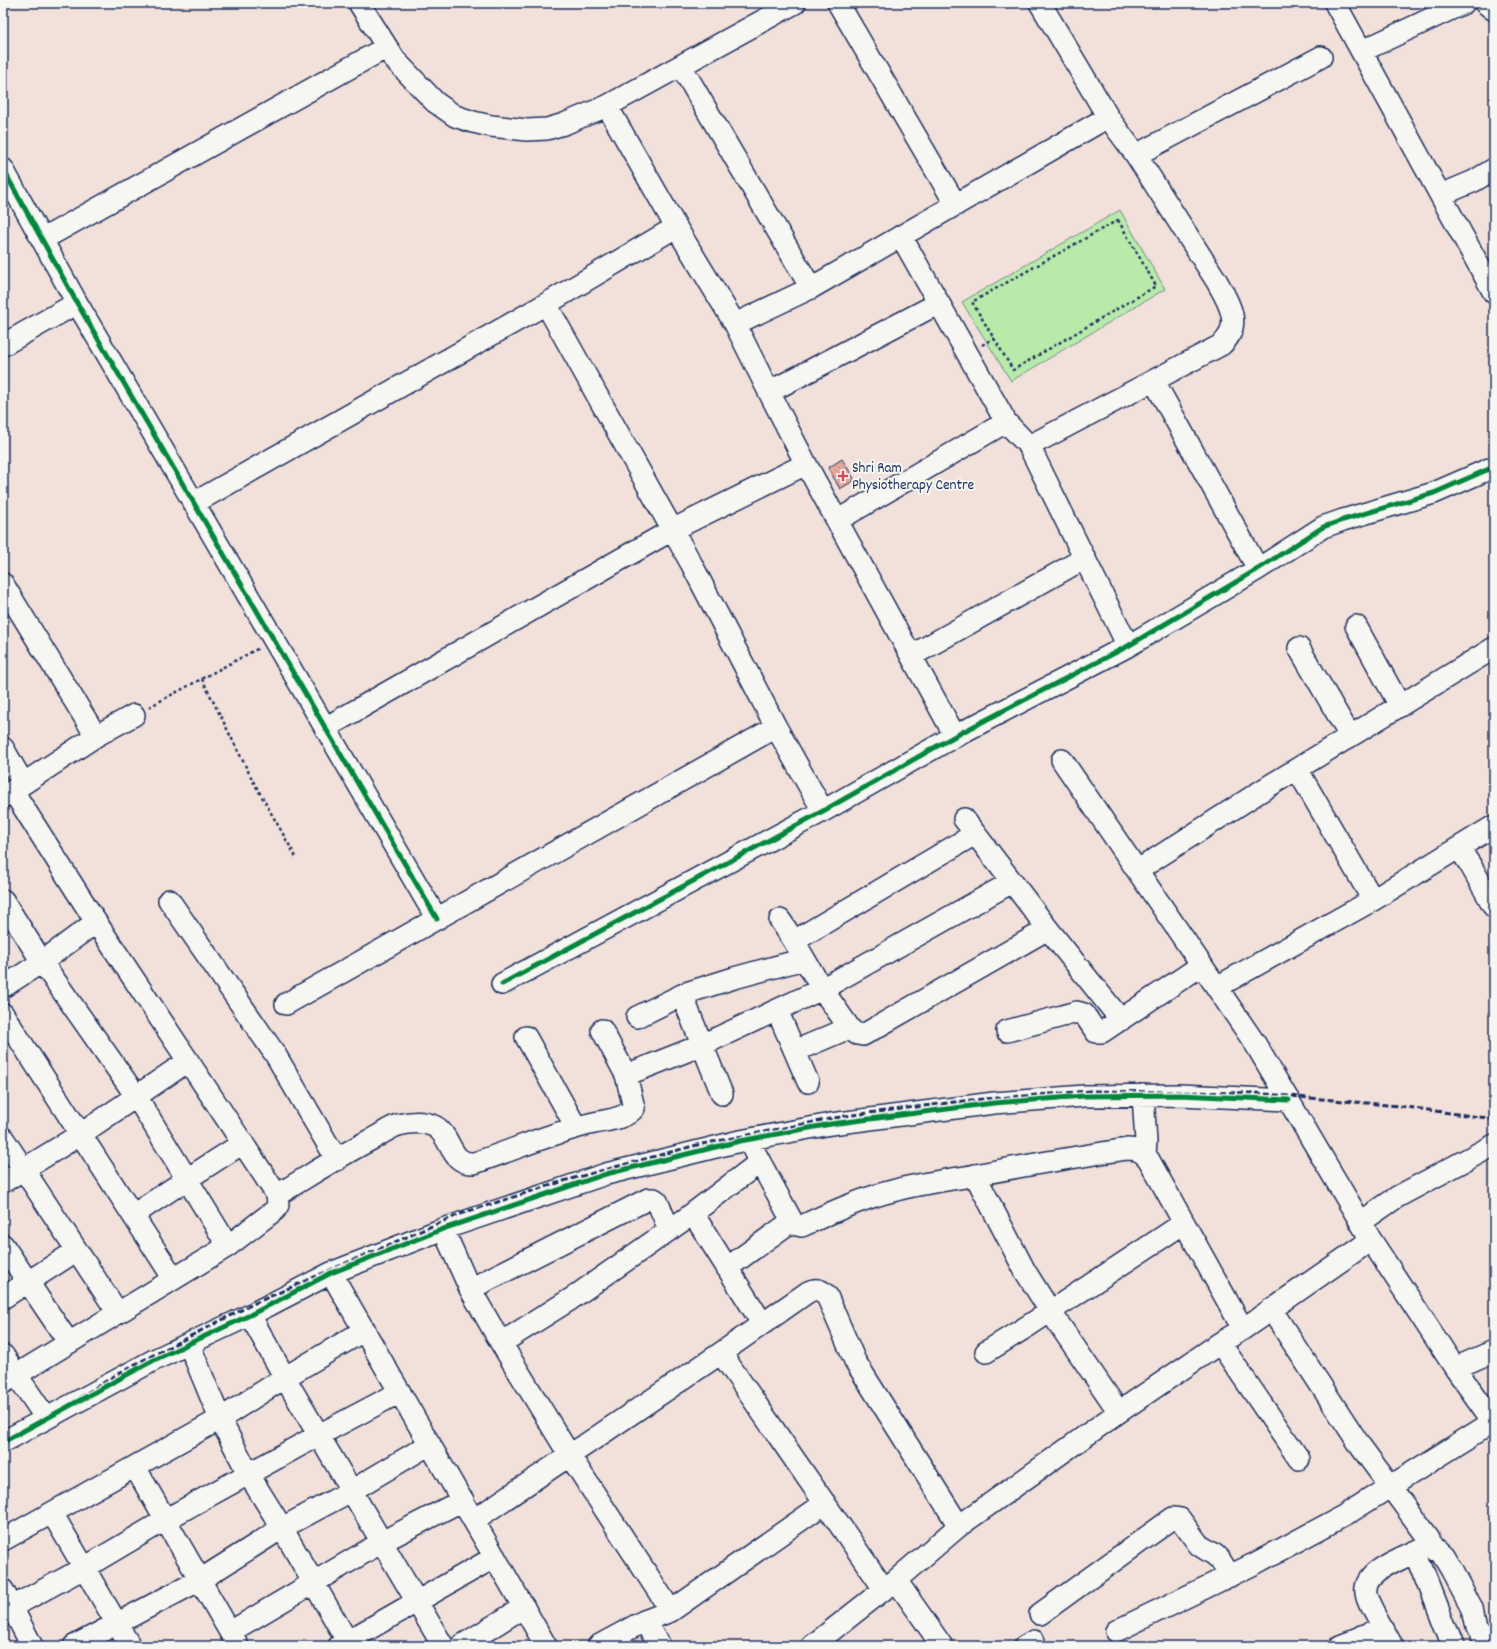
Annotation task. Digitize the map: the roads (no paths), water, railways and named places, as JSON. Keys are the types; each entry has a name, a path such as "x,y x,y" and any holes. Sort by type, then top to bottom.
{"street":[{"path":"359,3 395,60 435,102 456,116 473,122 491,126 527,130 547,129 564,124 607,106 795,3"},
{"path":"838,3 956,205"},
{"path":"1336,3 1494,293"},
{"path":"1362,51 1464,3"},
{"path":"1485,3 1494,10"},
{"path":"1029,446 1221,345 1231,334 1234,319 1219,285 1136,155 1108,117 1045,5"},
{"path":"42,239 387,47"},
{"path":"1136,155 1321,57"},
{"path":"681,66 811,288"},
{"path":"607,106 676,227 735,324 806,464 955,736"},
{"path":"735,324 811,288 1108,117"},
{"path":"3,169 77,303 437,919"},
{"path":"1441,195 1474,181 1494,169"},
{"path":"194,502 546,304 676,227"},
{"path":"902,236 1006,422 1029,446 1128,646"},
{"path":"3,345 77,303"},
{"path":"769,392 939,303"},
{"path":"546,304 672,530 776,727 823,811"},
{"path":"1154,381 1258,569"},
{"path":"838,520 1006,422"},
{"path":"325,728 672,530 806,464"},
{"path":"502,984 823,811 955,736 1128,646 1258,569 1323,528 1343,520 1434,493 1489,469"},
{"path":"911,656 1085,558"},
{"path":"3,584 96,736"},
{"path":"1356,626 1400,706"},
{"path":"1299,648 1350,736"},
{"path":"1138,870 1297,768 1494,648"},
{"path":"13,791 96,736 134,715"},
{"path":"286,1004 776,727"},
{"path":"3,748 13,791 96,922 277,1195 278,1205 275,1210 228,1246 10,1379"},
{"path":"1062,760 1256,1045 1371,1240 1455,1368 1494,1422 1391,1488 1345,1515 1230,1576 1116,1631"},
{"path":"1297,768 1373,900"},
{"path":"794,941 969,826 1048,929 1121,1020"},
{"path":"1217,987 1373,900 1494,826"},
{"path":"1459,848 1494,906"},
{"path":"626,1076 702,1045 822,989 1012,882"},
{"path":"3,900 42,962 136,1096 228,1246"},
{"path":"169,900 275,1054 337,1160"},
{"path":"780,920 822,989 849,1028 854,1033 863,1034 1048,929"},
{"path":"3,987 42,962 96,922"},
{"path":"637,1018 682,994 804,959"},
{"path":"1007,1031 1075,1012 1084,1014 1096,1032 1102,1032 1202,965"},
{"path":"682,994 722,1094"},
{"path":"777,1010 808,1082"},
{"path":"3,1014 174,1279"},
{"path":"795,1051 849,1028"},
{"path":"277,1195 398,1125 416,1122 424,1123 437,1128 447,1141 456,1157 469,1164 576,1127 620,1117 632,1111 634,1105 626,1076 602,1030"},
{"path":"526,1037 576,1127"},
{"path":"3,1182 81,1134 188,1061"},
{"path":"3,1442 154,1360 250,1315 332,1273 443,1229 606,1174 748,1140 831,1124 994,1103 1084,1096 1143,1095 1180,1095 1289,1100"},
{"path":"1143,1095 1145,1154"},
{"path":"3,1138 118,1313"},
{"path":"748,1140 792,1222 802,1226 860,1202 894,1190 1036,1163 1127,1149 1136,1149 1145,1154 1150,1160 1243,1329"},
{"path":"133,1215 243,1143"},
{"path":"1361,1222 1397,1198 1494,1145"},
{"path":"501,1343 571,1299 688,1217 760,1162"},
{"path":"975,1175 1010,1243 1050,1311 1119,1412"},
{"path":"470,1289 648,1198 657,1201 669,1229"},
{"path":"688,1217 697,1220 762,1324"},
{"path":"727,1268 792,1222"},
{"path":"986,1352 1184,1223"},
{"path":"443,1229 470,1289 501,1343 570,1456 671,1611"},
{"path":"812,1646 890,1585 959,1526 1119,1412 1243,1329 1371,1240"},
{"path":"3,1245 68,1343"},
{"path":"3,1298 76,1251"},
{"path":"332,1273 546,1646"},
{"path":"474,1520 721,1353 808,1292 815,1289 824,1292 827,1296 844,1338 858,1365 959,1526"},
{"path":"1271,1309 1361,1447 1429,1539 1423,1547 1375,1572 1368,1581 1365,1593 1388,1638 1340,1646"},
{"path":"250,1315 285,1378 443,1646"},
{"path":"3,1540 220,1420 285,1378 365,1330"},
{"path":"1220,1343 1299,1459"},
{"path":"189,1344 220,1420 249,1475 314,1583 346,1644 495,1557"},
{"path":"1455,1368 1494,1351"},
{"path":"721,1353 825,1503 890,1585 942,1646"},
{"path":"3,1355 10,1379 46,1418"},
{"path":"32,1646 7,1599 84,1568 165,1520 400,1392"},
{"path":"74,1646 200,1580 282,1528 351,1491 430,1444"},
{"path":"135,1467 234,1639 314,1583 382,1542 462,1500"},
{"path":"598,1646 644,1621 671,1611 825,1503"},
{"path":"52,1513 130,1646"},
{"path":"1040,1614 1173,1518 1180,1519 1199,1545 1220,1560 1230,1576"},
{"path":"1423,1547 1453,1646"},
{"path":"1423,1547 1440,1552 1450,1565 1472,1608 1476,1628 1487,1646"},
{"path":"461,1646 524,1607"},
{"path":"644,1621 660,1646"}],"railway":[{"path":"3,1445 124,1370 253,1304 344,1264 460,1214 567,1180 697,1145 845,1116 971,1100 1090,1091 1255,1093 1399,1106 1494,1119"}],"place":[{"name":"Shri Ram Physiotherapy Centre","path":"843,476"}]}
